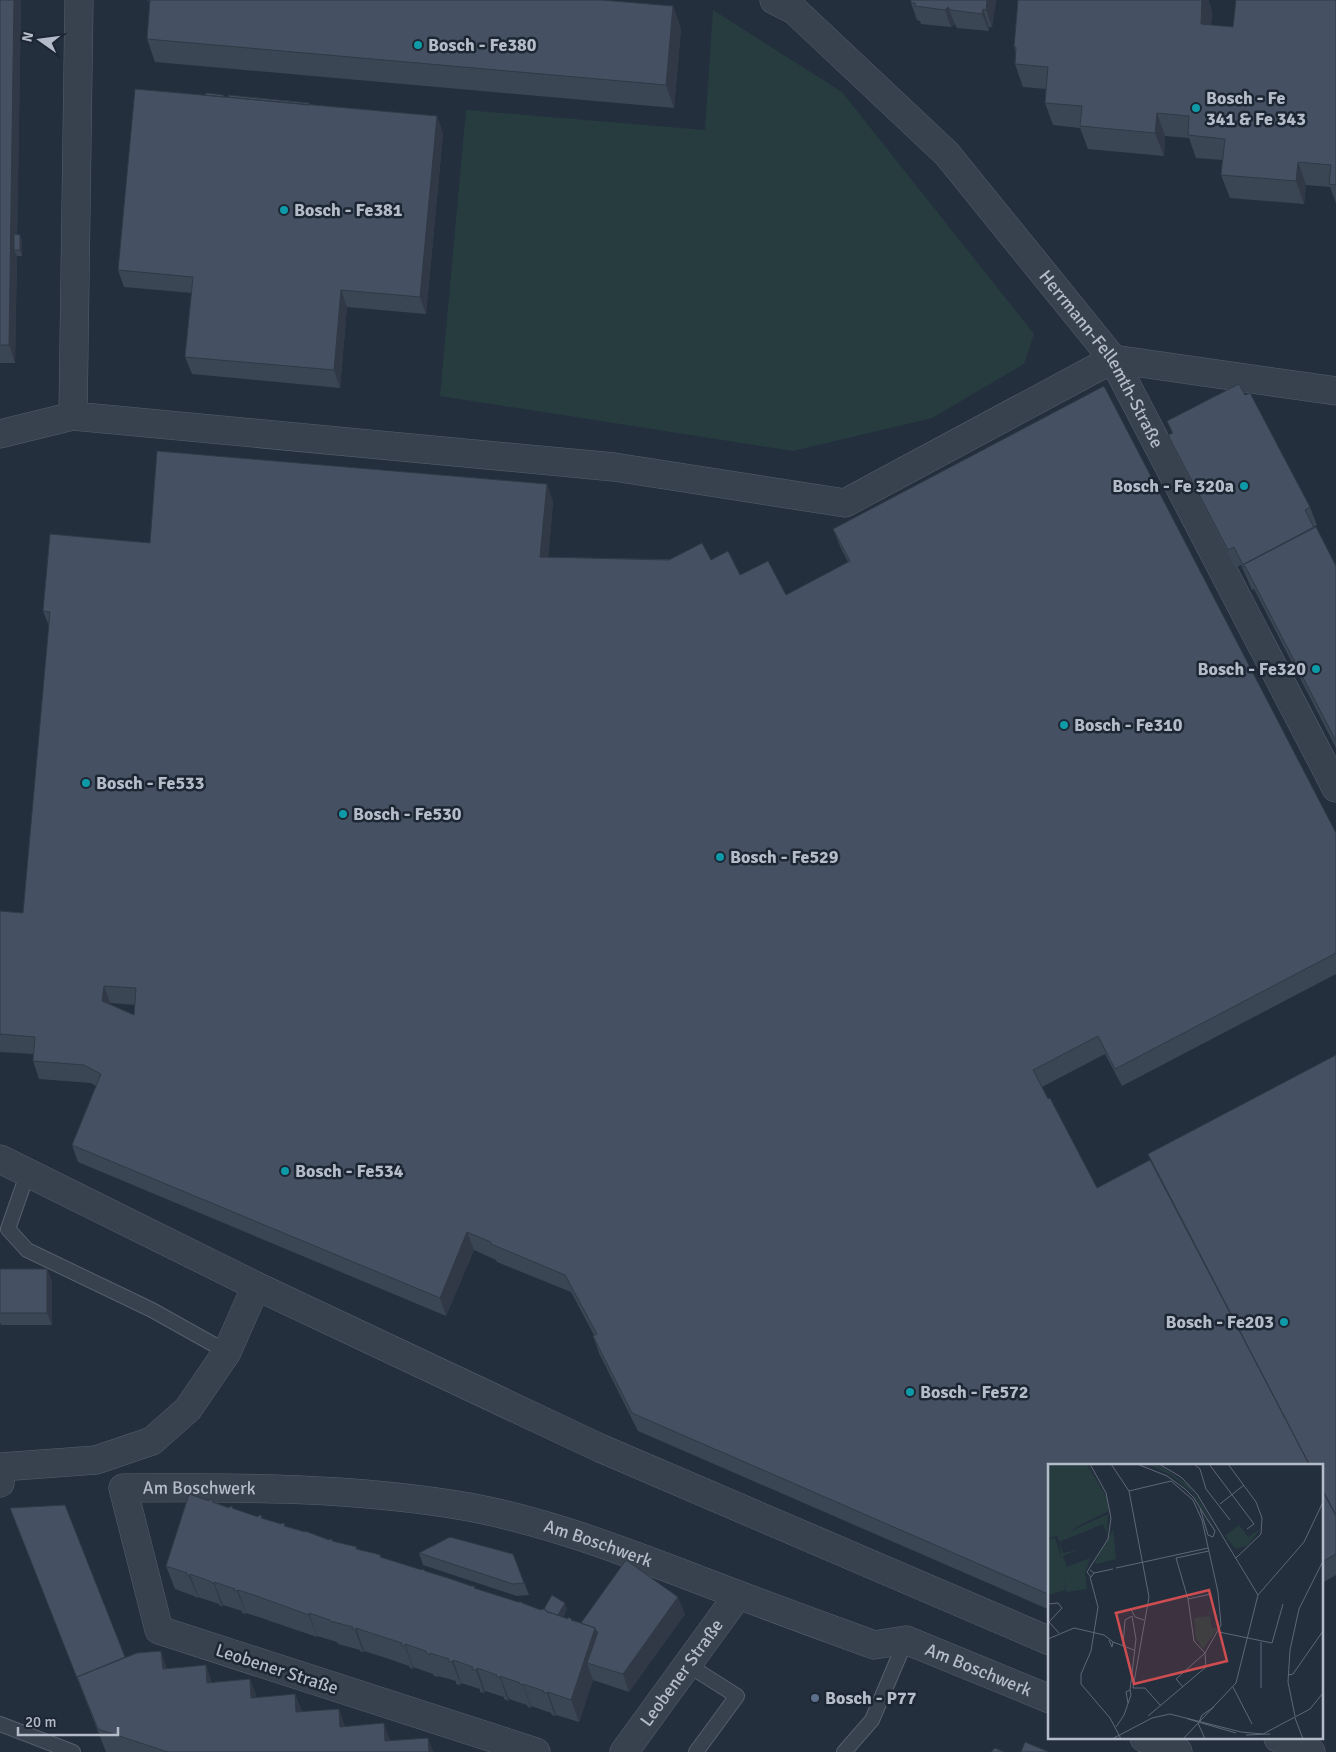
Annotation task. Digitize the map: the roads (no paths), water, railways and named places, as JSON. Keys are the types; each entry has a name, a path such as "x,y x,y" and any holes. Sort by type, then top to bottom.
{"street":[{"path":"73,416 79,0"},
{"name":"Herrmann-Fellemth-Straße","path":"789,3 947,154 1113,359 1336,788"},
{"path":"0,434 73,416 614,467 845,503 1113,359 1336,390"},
{"path":"0,1159 256,1286 600,1448 1048,1639"},
{"path":"0,1483 1,1467 96,1460 152,1441 188,1408 228,1352 256,1286"},
{"name":"Am Boschwerk","path":"123,1488 243,1487 356,1492 469,1507 541,1524 616,1548 874,1645 906,1640 1048,1698"},
{"name":"Leobener Straße","path":"123,1488 159,1630 536,1752"},
{"name":"Leobener Straße","path":"624,1752 738,1595"},
{"path":"1149,1740 1178,1752"},
{"path":"1283,1740 1311,1752"}],"lane":[{"path":"28,1172 8,1229 27,1250 152,1310 228,1352"},
{"path":"844,1752 872,1720 906,1640"},
{"path":"688,1665 737,1696 696,1752"},
{"path":"0,1724 73,1752"}],"place":[{"name":"Bosch - Fe380","path":"418,45"},
{"name":"Bosch - Fe 341 & Fe 343","path":"1196,108"},
{"name":"Bosch - Fe381","path":"284,210"},
{"name":"Bosch - Fe 320a","path":"1244,486"},
{"name":"Bosch - Fe320","path":"1316,669"},
{"name":"Bosch - Fe310","path":"1064,725"},
{"name":"Bosch - Fe533","path":"86,783"},
{"name":"Bosch - Fe530","path":"343,814"},
{"name":"Bosch - Fe529","path":"720,857"},
{"name":"Bosch - Fe534","path":"285,1171"},
{"name":"Bosch - Fe203","path":"1284,1322"},
{"name":"Bosch - Fe572","path":"910,1392"},
{"name":"Bosch - P77","path":"815,1698"}]}
